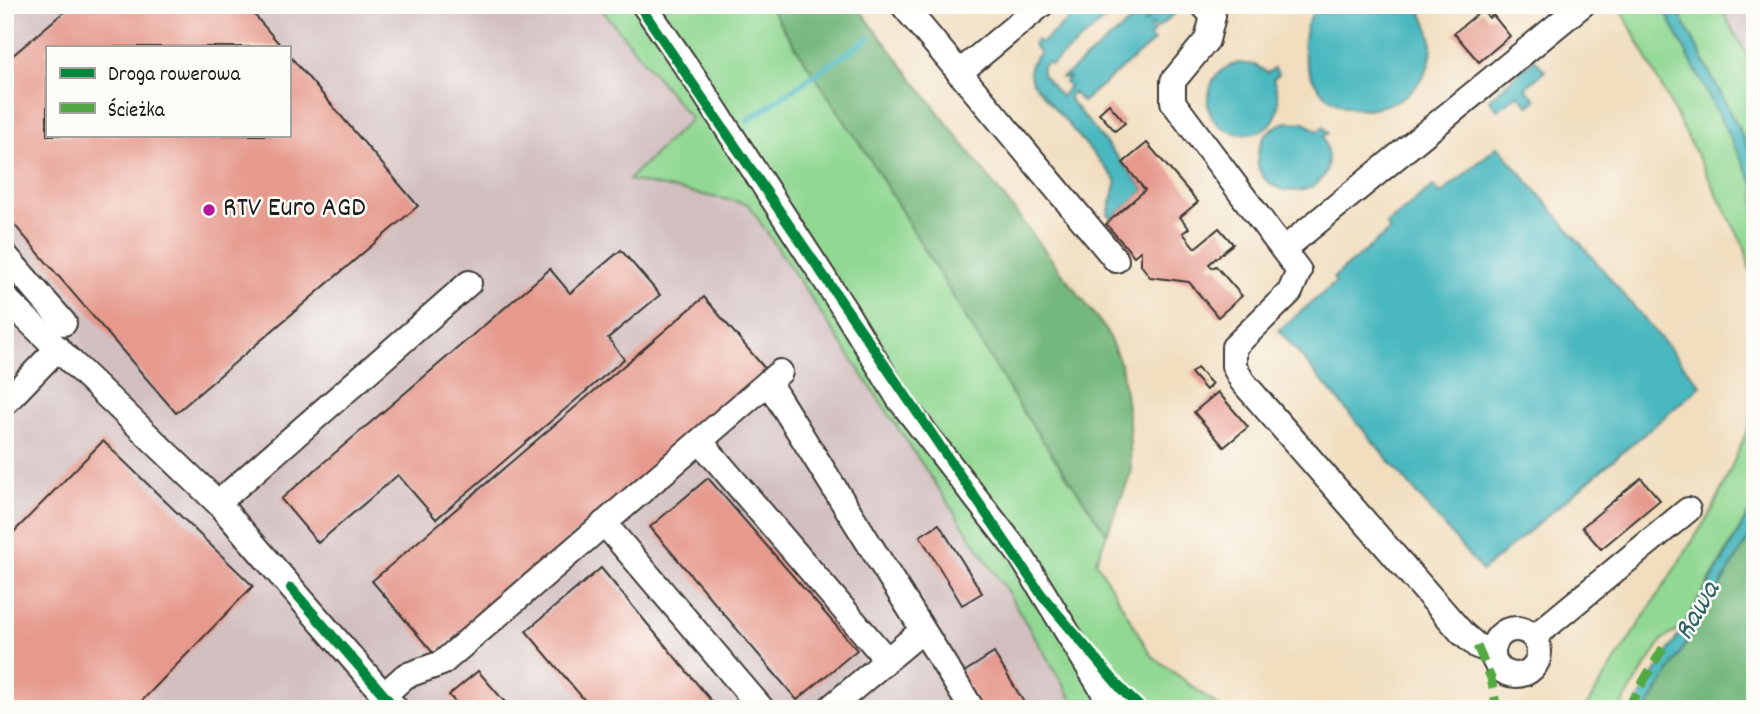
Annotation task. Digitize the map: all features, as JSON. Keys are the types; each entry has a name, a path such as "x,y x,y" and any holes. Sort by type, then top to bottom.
{"street":[{"path":"644,5 844,309 899,399 1021,556 1114,709"},
{"path":"902,5 1116,260"},
{"path":"958,73 1041,5"},
{"path":"1203,5 1213,16 1207,40 1173,81 1173,102 1299,271 1290,292 1234,347 1234,366 1242,381 1462,633 1477,646 1493,652"},
{"path":"1283,250 1582,5"},
{"path":"5,256 64,323"},
{"path":"218,503 469,283"},
{"path":"5,298 218,503 390,702 405,676 442,663 774,377 972,709"},
{"path":"5,403 58,348"},
{"path":"700,441 887,660"},
{"path":"1535,637 1688,510"},
{"path":"604,523 762,709"},
{"path":"1521,629 1535,637 1539,644 1538,661 1528,673 1520,676 1504,673 1498,667 1493,652 1498,637 1505,631 1521,629"},
{"path":"829,709 923,630"}],"shaded area":[{"path":"5,5 598,5 692,119 629,180 748,204 1005,588 1078,709 5,709"},
{"path":"1719,5 1755,5 1755,69"}],"green space":[{"path":"598,5 768,5 870,159 1021,409 1107,534 1096,561 1151,655 1222,709 1078,709 1005,588 748,204 628,180 691,119"},
{"path":"768,5 856,5 1106,330 1121,365 1129,422 1131,473 1107,534 1021,409 870,159"},
{"path":"1619,5 1662,5 1755,186 1755,294 1745,248"},
{"path":"1675,5 1719,5 1755,69 1755,161"},
{"path":"1755,397 1755,502 1683,627 1663,639 1619,709 1579,709 1587,705 1713,509 1749,427"},
{"path":"1755,527 1755,709 1647,709"}],"water":[{"path":"1086,5 1114,5 1118,9 1051,65 1048,62 1042,67 1042,74 1061,97 1069,86 1065,82 1069,77 1062,78 1135,18 1137,20 1142,17 1145,22 1148,20 1136,5 1172,5 1178,11 1156,29 1153,25 1150,27 1154,32 1149,36 1154,41 1082,102 1073,92 1069,96 1145,190 1112,218 1108,214 1117,181 1032,82 1030,73 1032,63 1040,53 1033,44 1037,40 1041,43"},
{"path":"1318,5 1416,5 1430,36 1429,64 1416,86 1394,102 1369,109 1343,105 1321,90 1304,54 1307,25"},
{"path":"1662,5 1675,5 1755,161 1755,186"},
{"path":"1535,59 1545,71 1525,88 1536,100 1529,106 1518,94 1498,110 1489,99"},
{"path":"1239,63 1255,65 1268,73 1274,68 1279,74 1273,79 1278,104 1273,121 1261,131 1245,134 1229,131 1215,121 1208,106 1215,77 1225,68"},
{"path":"1288,122 1305,123 1318,131 1323,127 1328,133 1323,137 1328,161 1322,178 1310,188 1294,191 1278,188 1265,179 1258,165 1260,145 1265,136 1275,127"},
{"path":"1498,146 1701,386 1482,571 1279,330 1336,282 1333,278 1390,230 1386,225 1433,186 1441,194"},
{"name":"Rawa","path":"1755,502 1755,527 1647,709 1633,709 1713,578"}],"building":[{"name":"RTV Euro AGD","path":"72,5 246,5 281,46 46,46 46,136 290,136 290,56 418,206 176,413 5,214 5,62"},
{"path":"1482,10 1489,18 1493,15 1510,36 1479,62 1454,33"},
{"path":"1109,104 1125,123 1115,131 1099,113"},
{"path":"1147,143 1198,202 1180,217 1189,228 1183,233 1195,248 1219,228 1233,244 1209,264 1212,268 1216,266 1242,296 1218,317 1189,282 1150,277 1141,265 1140,251 1134,256 1106,224 1145,190 1123,163"},
{"path":"621,250 660,295 608,338 624,359 436,519 398,475 318,543 281,499 550,269 570,293"},
{"path":"704,297 766,370 434,654 372,581"},
{"path":"1197,368 1212,384 1206,390 1191,373"},
{"path":"1218,392 1248,427 1224,447 1194,412"},
{"path":"103,441 253,586 134,709 5,709 5,541"},
{"path":"708,478 857,650 797,700 650,527"},
{"path":"1641,478 1660,500 1601,549 1582,527"},
{"path":"939,524 982,593 962,605 920,536"},
{"path":"601,568 718,709 592,709 526,631"},
{"path":"994,653 1028,709 982,709 961,674"},
{"path":"478,671 511,709 461,709 449,695"}],"waterway":[{"path":"748,120 869,38"}],"marked path":[{"path":"1477,646 1491,678 1497,709"},
{"path":"1627,709 1663,648"}],"cycle path":[{"path":"639,5 1041,594 1123,691 1142,709"},
{"path":"291,588 396,709"}],"place":[{"name":"RTV Euro AGD","path":"209,210"}]}
